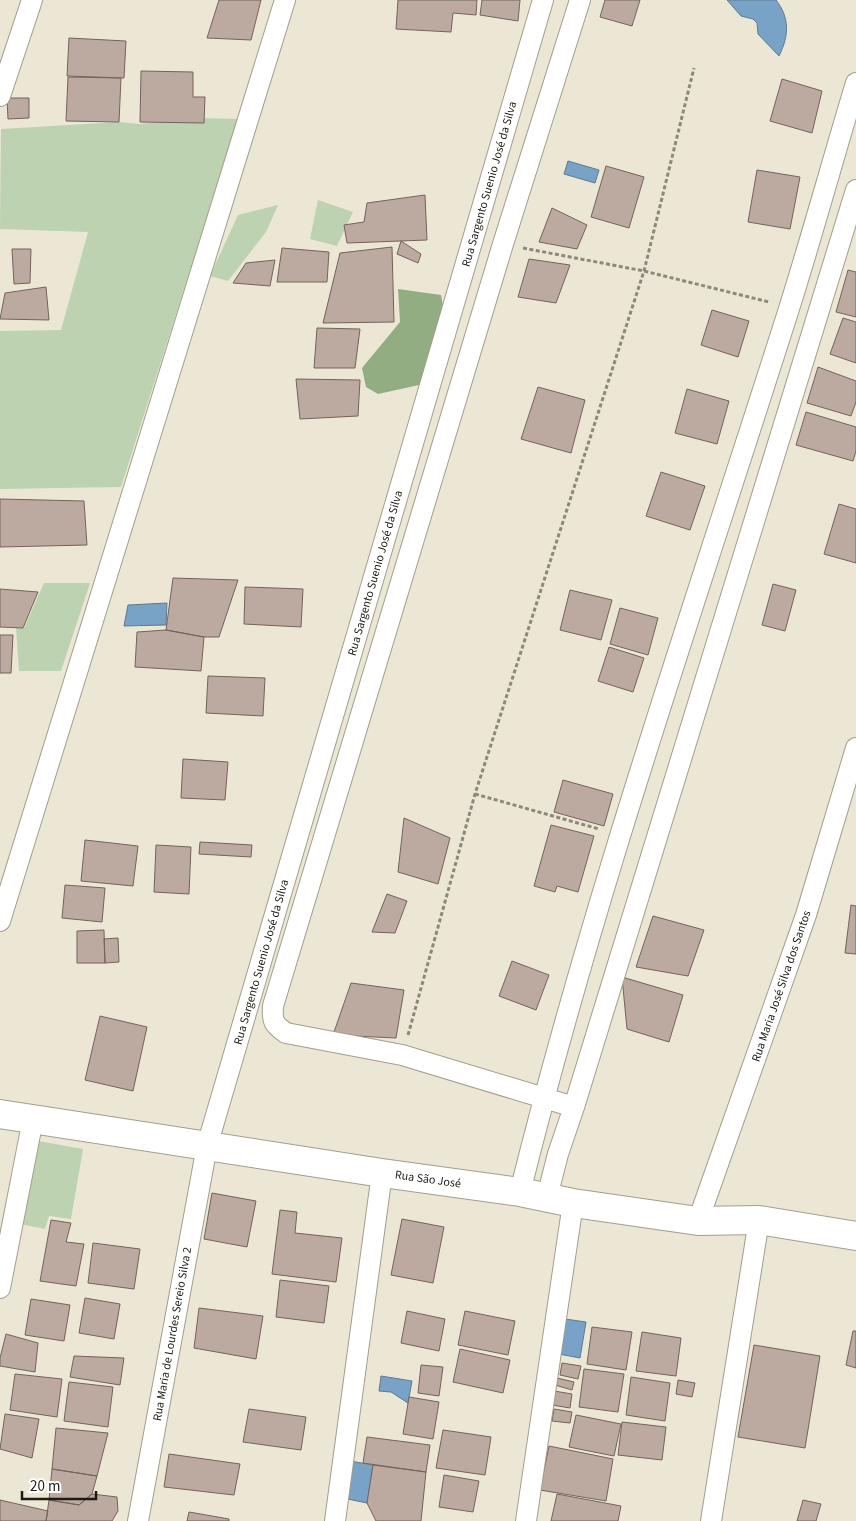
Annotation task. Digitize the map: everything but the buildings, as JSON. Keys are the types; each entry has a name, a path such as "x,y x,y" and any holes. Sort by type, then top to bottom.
{"main road":[{"name":"Rua São José","path":"0,1114 382,1173 520,1192 698,1222 759,1220 856,1236"}],"street":[{"path":"0,96 32,0"},
{"path":"0,921 285,0"},
{"name":"Rua Sargento Suenio José da Silva","path":"206,1146 543,0"},
{"path":"574,1107 402,1055 286,1033 277,1027 272,1018 272,1006 503,244 580,0"},
{"path":"520,1192 543,1098 620,835 790,308 856,83"},
{"path":"526,1521 560,1200 558,1154 856,190"},
{"name":"Rua Maria José Silva dos Santos","path":"698,1222 806,915 856,748"},
{"path":"0,1288 33,1119"},
{"name":"Rua Maria de Lourdes Sereio Silva 2","path":"138,1521 206,1146"},
{"path":"335,1521 382,1173"},
{"path":"711,1521 759,1220"}],"path":[{"path":"402,1055 475,794 644,271 694,68"},
{"path":"503,244 644,271 790,308"},
{"path":"475,794 620,835"}],"green space":[{"path":"200,118 238,119 121,487 0,489 0,331 61,330 88,232 0,229 1,129 119,122 139,124"},
{"path":"318,200 353,212 337,246 310,239"},
{"path":"278,205 266,232 228,281 210,276 238,215"},
{"path":"398,289 441,295 446,322 419,385 378,394 366,387 362,368 400,322"},
{"path":"44,583 90,583 61,671 19,671 16,628 24,628"},
{"path":"33,1140 83,1149 71,1219 49,1216 45,1229 19,1224"}],"water":[{"path":"727,0 776,0 786,20 785,41 779,56 758,34 757,23 753,19 741,16"},
{"path":"568,161 599,170 595,183 564,174"},
{"path":"167,603 166,625 124,626 128,605"},
{"path":"565,1319 586,1322 580,1358 559,1354"},
{"path":"381,1376 412,1381 408,1403 391,1392 379,1391"},
{"path":"344,1460 373,1465 367,1503 338,1497"}]}
